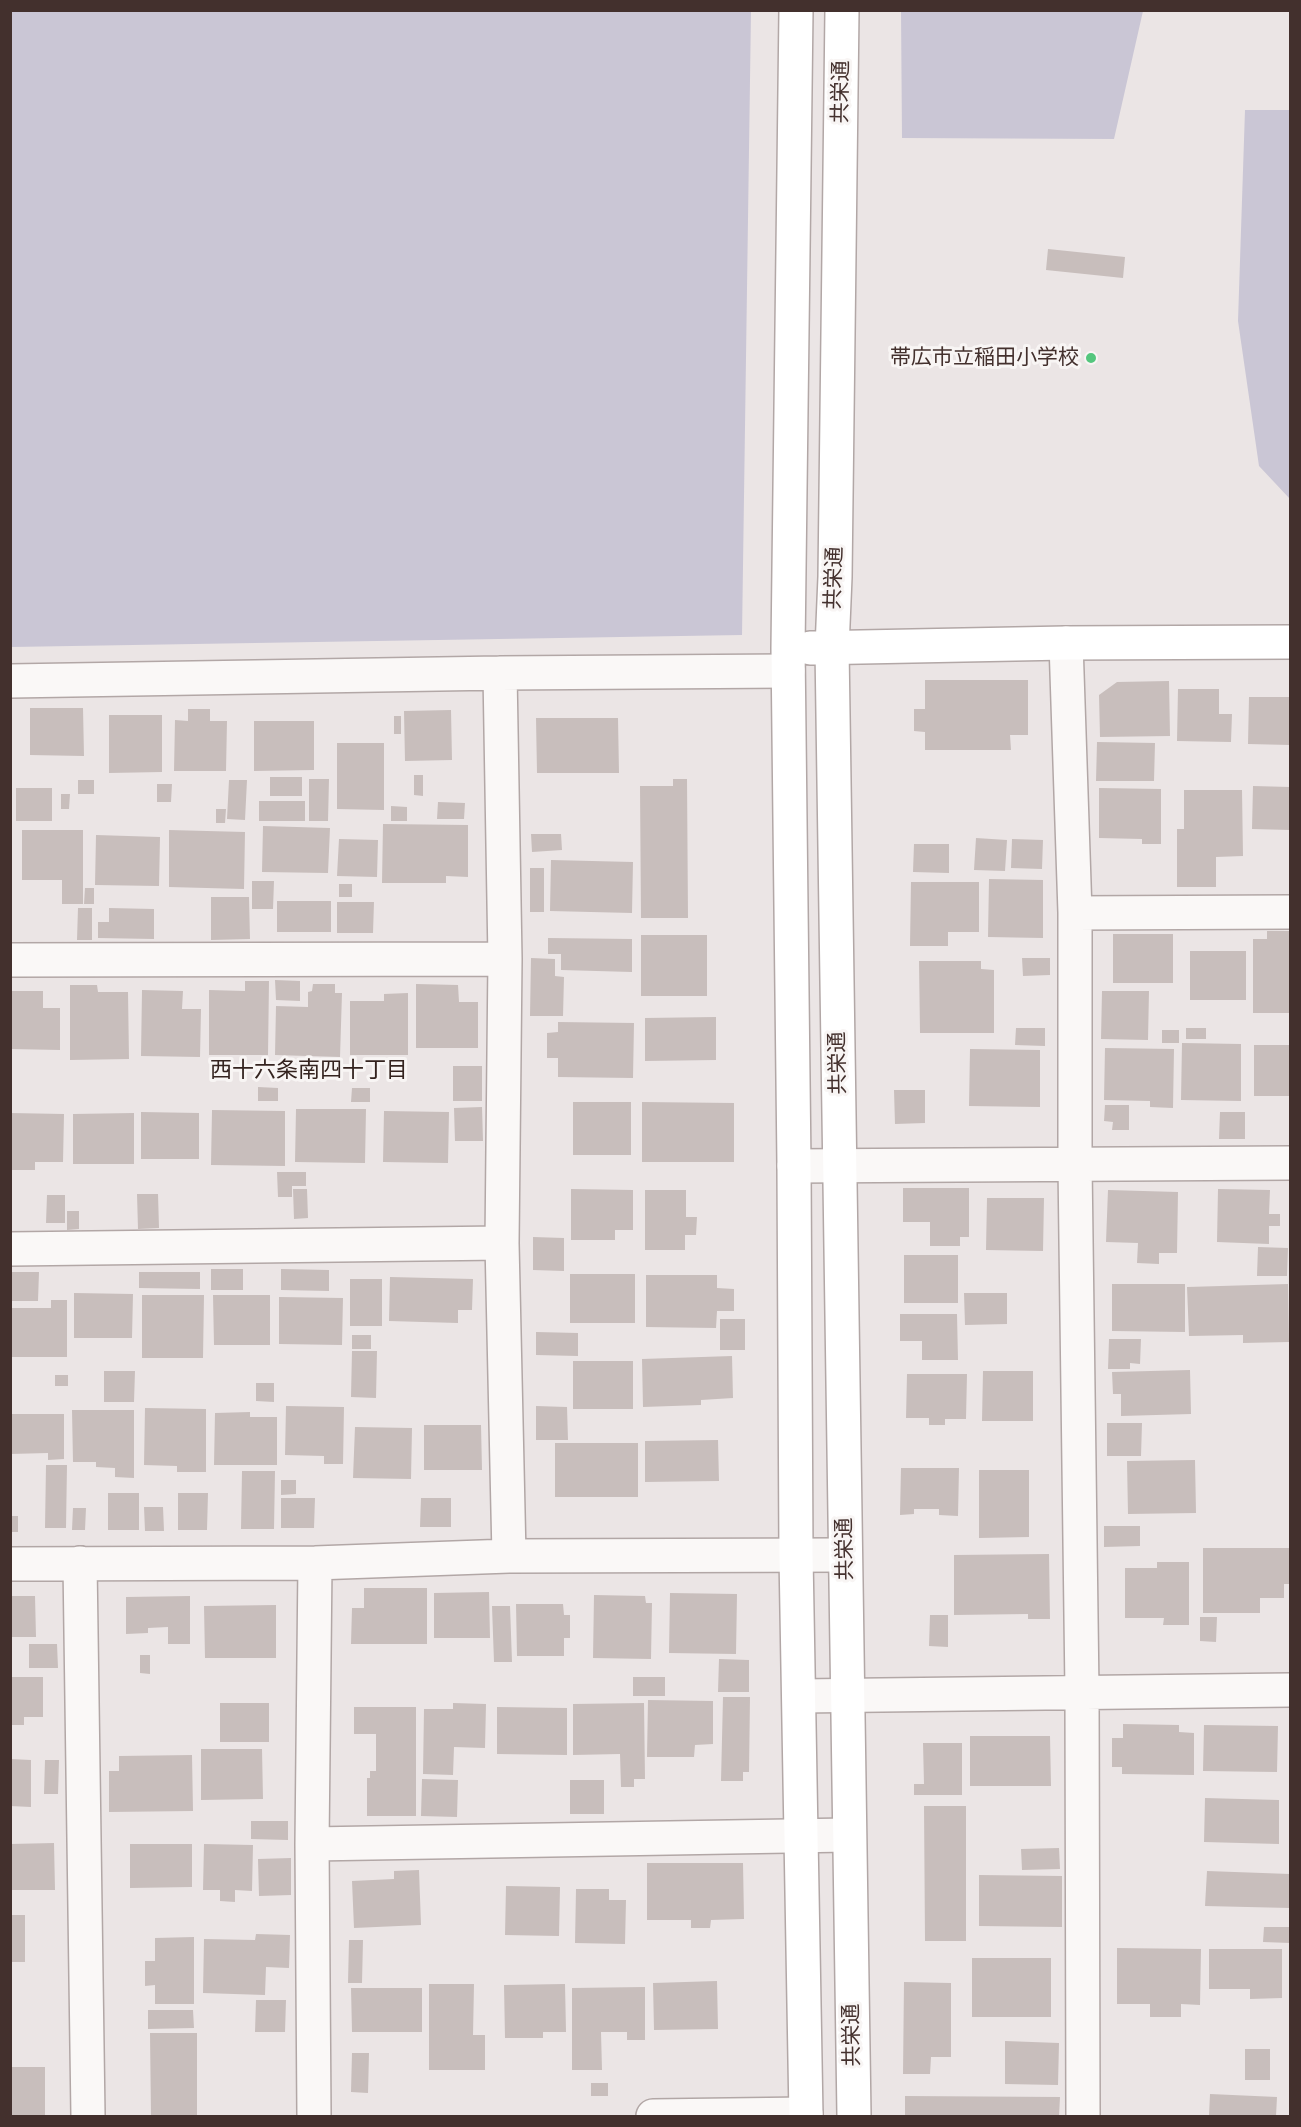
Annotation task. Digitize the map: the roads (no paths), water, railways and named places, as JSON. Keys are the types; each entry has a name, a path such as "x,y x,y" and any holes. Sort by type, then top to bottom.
{"street":[{"path":"653,2116 806,2115 796,1556 788,660 796,10"},
{"name":"共栄通","path":"842,10 835,577 832,648 854,2116"},
{"path":"10,681 500,673 788,660 832,648 1066,643 1290,642"},
{"path":"1066,643 1075,913 1075,1165 1082,1691 1083,2116"},
{"path":"500,673 505,958 502,1243 509,1557"},
{"path":"1075,913 1290,912"},
{"path":"10,960 505,958"},
{"path":"794,1166 1290,1163"},
{"path":"10,1249 502,1243"},
{"path":"10,1564 315,1563 509,1557 845,1556"},
{"path":"80,1563 88,2116"},
{"path":"314,2116 312,1844 315,1563"},
{"path":"800,1696 1290,1690"},
{"path":"312,1844 848,1835"}],"place":[{"name":"帯広市立稲田小学校","path":"1091,358"}],"district":[{"name":"西十六条南四十丁目","path":"309,1070"}]}
